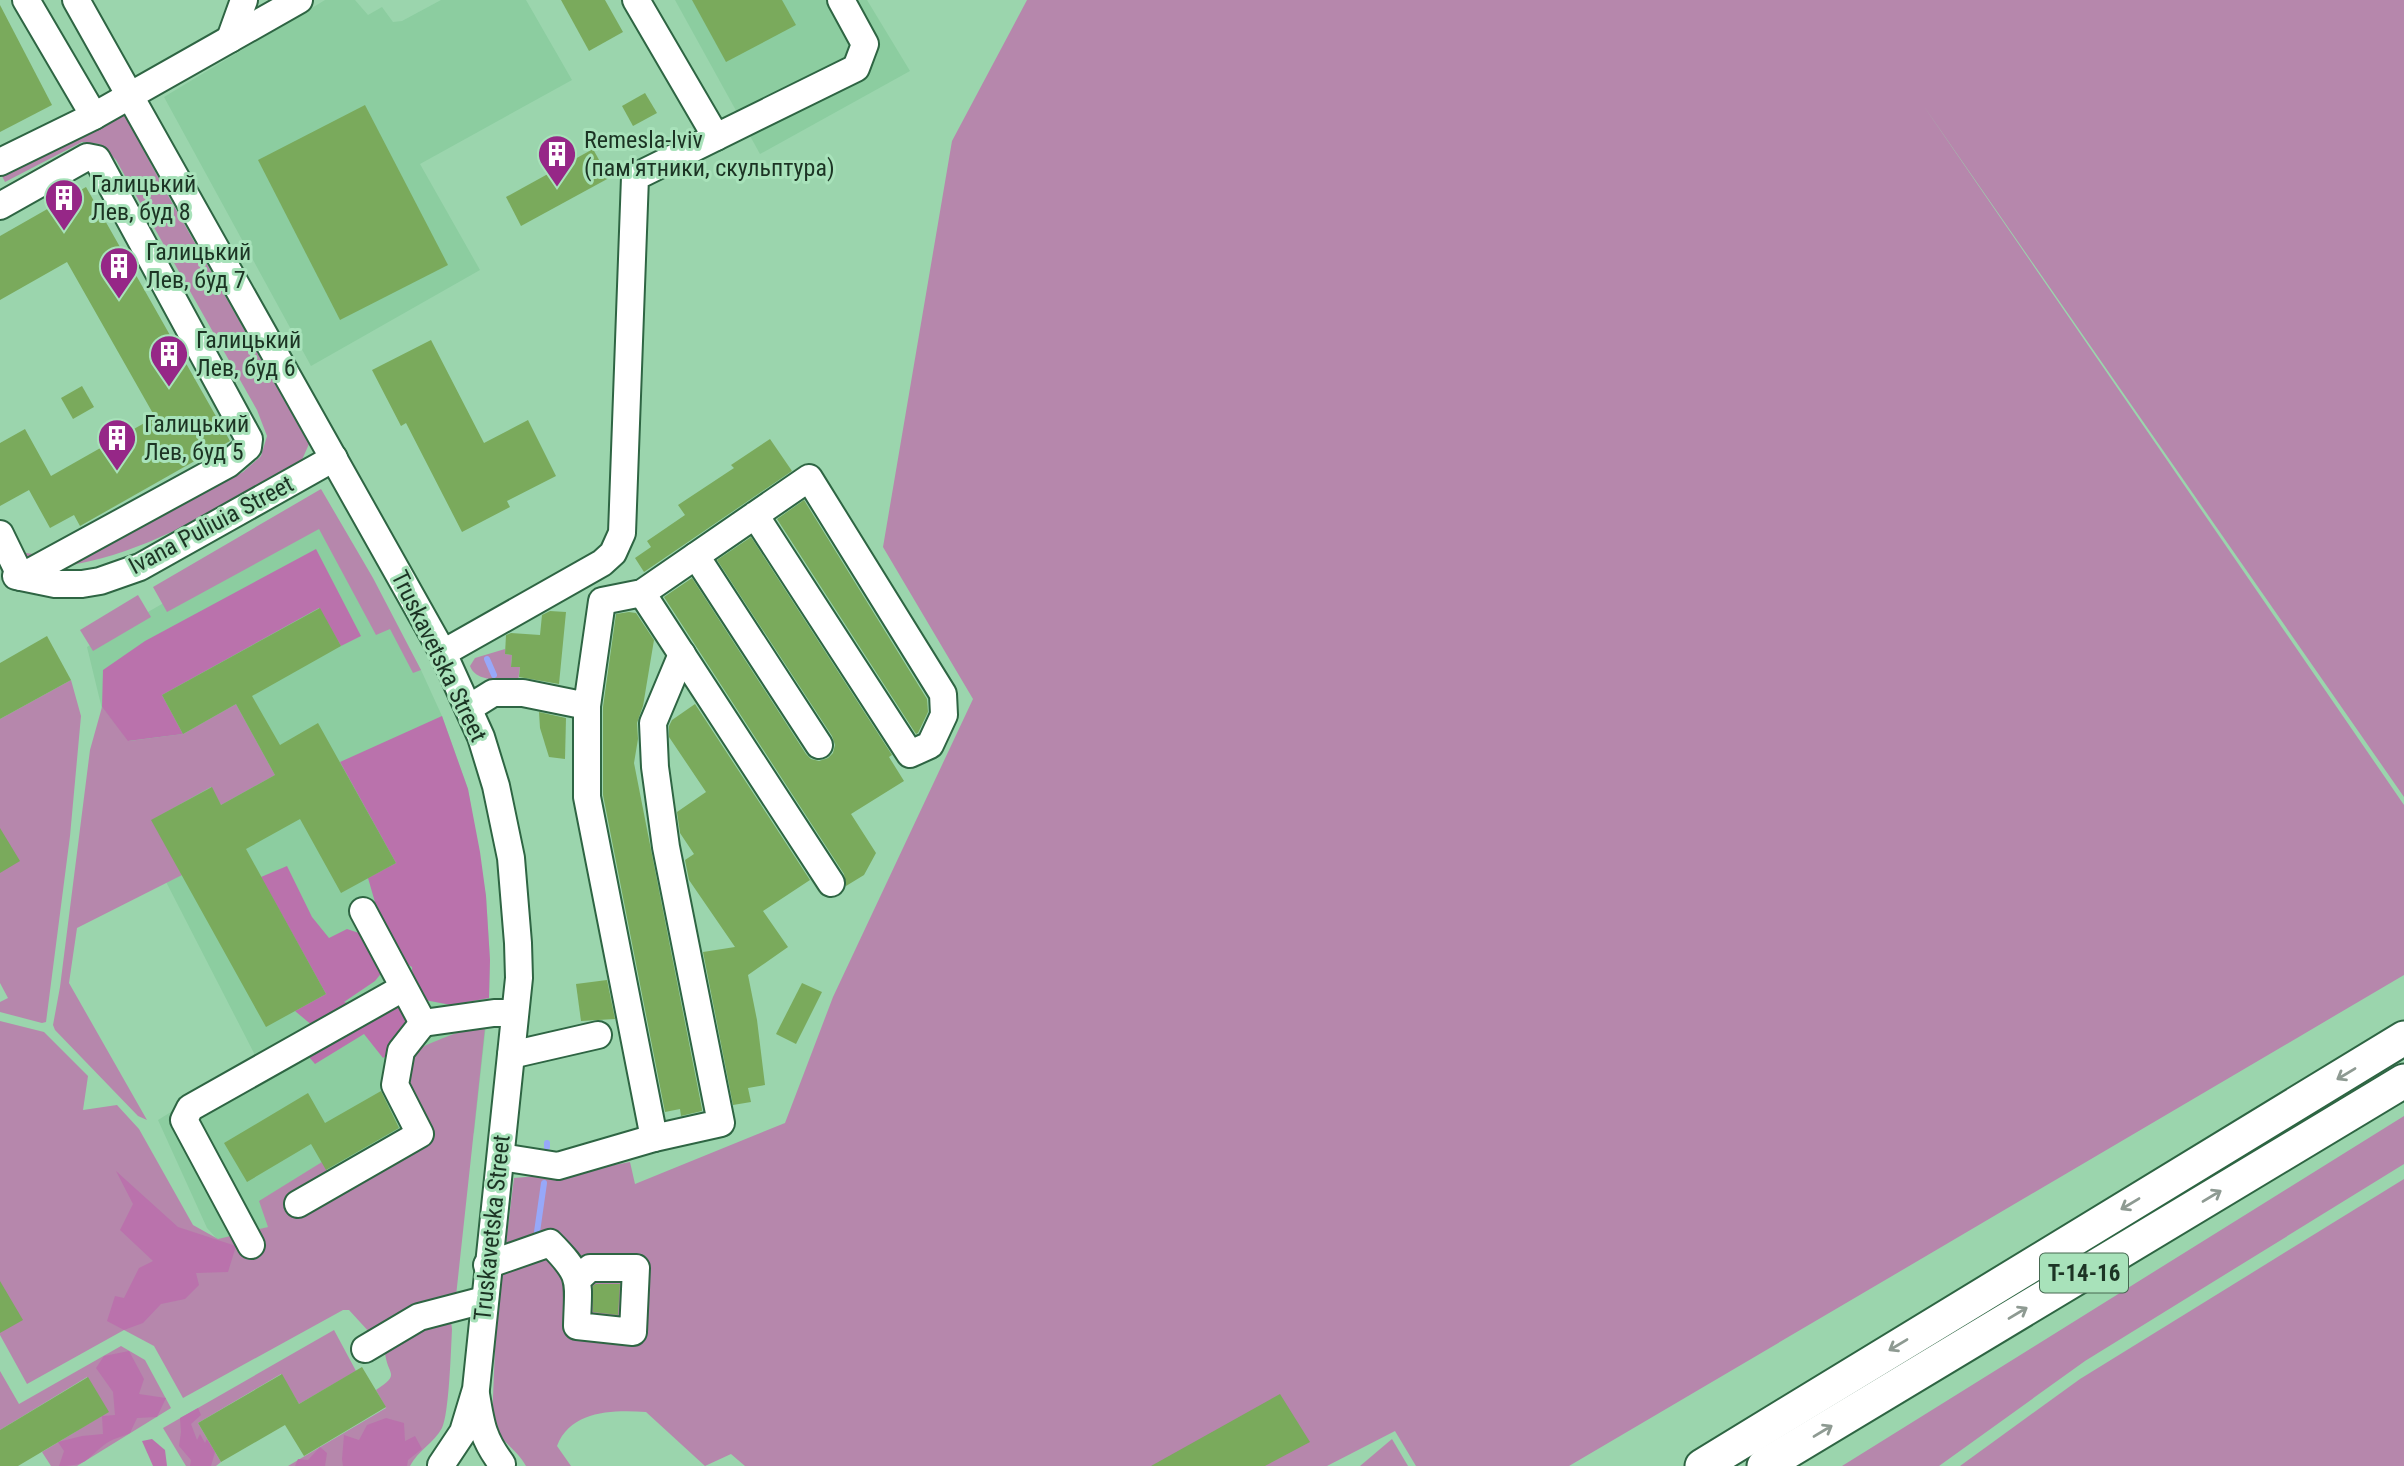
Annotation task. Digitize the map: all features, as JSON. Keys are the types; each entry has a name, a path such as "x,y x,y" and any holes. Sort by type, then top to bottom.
{"main road":[{"name":"Т-14-16","path":"1702,1466 2404,1038"},
{"name":"Т-14-16","path":"1764,1466 2404,1080"}],"street":[{"path":"26,0 94,116"},
{"name":"Truskavetska Street","path":"76,0 443,653 469,708 496,786 511,858 519,978 476,1389 463,1432 441,1466"},
{"path":"230,39 244,0"},
{"path":"0,162 132,96 299,0"},
{"path":"636,0 716,137"},
{"path":"443,653 602,563 617,547 622,533 635,177 856,68 865,44 841,0"},
{"path":"0,206 87,157 97,159 249,439 248,447 228,464 11,575 0,534"},
{"name":"Ivana Puliuia Street","path":"11,575 55,584 82,584 100,581 140,567 334,458"},
{"path":"654,1138 587,797 587,706 602,601 642,593 755,515 809,478 943,694 944,715 930,745 910,754 755,515"},
{"path":"696,556 819,745"},
{"path":"642,593 831,883"},
{"path":"501,1157 558,1167 654,1138 721,1123 666,847 654,767 653,723 682,654"},
{"path":"469,708 493,693 523,692 587,706"},
{"path":"363,911 423,1023"},
{"path":"251,1245 184,1120 190,1108 403,988"},
{"path":"298,1204 420,1134 395,1085 401,1051 423,1023 494,1013 514,1013"},
{"path":"511,1055 598,1035"},
{"path":"487,1265 550,1243 571,1264 578,1279"},
{"path":"365,1349 419,1317 484,1300"},
{"name":"Truskavetska Street","path":"476,1389 480,1422 488,1444 503,1465"},
{"path":"441,1466 452,1458 465,1454 491,1457 503,1465"}],"shaded area":[{"path":"325,0 355,0 368,15 382,7 393,22 402,21 441,0 526,0 572,80 420,164 480,270 311,366 164,97"},
{"path":"675,0 867,0 910,71 760,154"},
{"path":"1027,0 2404,0 2404,797 1923,105 2404,805 2404,975 1569,1466 1416,1466 1395,1431 1327,1466 745,1466 731,1454 705,1466 646,1412 620,1411 583,1419 563,1434 557,1446 571,1466 526,1466 492,1422 496,1323 514,1178 572,1173 630,1162 635,1184 785,1123 833,997 973,699 883,547 952,141"},
{"path":"129,115 166,192 309,444 301,462 158,538 120,553 82,563 42,568 0,568 0,549 53,557 110,545 243,472 261,456 267,436 257,410 116,160 100,144 82,142 5,182 1,174 94,116"},
{"path":"321,489 373,578 421,670 413,673 390,629 376,635 319,529 167,612 153,587"},
{"path":"331,507 421,670 442,716 468,789 486,896 490,960 489,998 474,1133 319,1214 218,1240 207,1228 158,1120 257,1059 124,800 87,647"},
{"path":"316,549 361,636 341,646 319,608 162,695 183,734 128,741 102,707 103,670 145,641"},
{"path":"138,595 151,617 93,651 80,630"},
{"path":"505,649 505,654 512,655 511,666 520,667 518,681 484,678 470,666 475,658"},
{"path":"71,680 81,716 70,836 46,1022 42,1023 0,1012 0,1002 8,998 0,983 0,719"},
{"path":"236,704 275,775 221,805 211,787 152,820 182,875 77,928 69,983 147,1120 138,1116 53,1025 90,750 102,707 129,741 183,734"},
{"path":"442,716 468,789 486,896 490,960 489,998 451,1005 414,998 412,967 390,954 368,878 396,863 340,762"},
{"path":"287,866 312,917 329,938 347,929 365,935 383,971 375,981 344,1002 363,1008 398,996 413,1012 396,1048 383,1058 364,1034 315,1064 303,1050 325,1036 295,1011 326,994 261,877"},
{"path":"0,1021 44,1032 88,1076 83,1110 117,1105 139,1129 193,1225 218,1239 268,1227 259,1201 322,1162 330,1175 420,1143 404,1086 405,1062 417,1050 431,1043 462,1031 485,1028 456,1296 371,1334 349,1310 343,1310 183,1398 154,1346 124,1330 27,1384 0,1335"},
{"path":"2404,1116 2404,1164 2085,1361 1939,1466 1842,1466"},
{"path":"116,1171 178,1227 236,1246 228,1272 196,1273 199,1285 185,1299 161,1304 143,1323 124,1330 107,1321 115,1296 124,1298 139,1268 153,1261 120,1230 133,1204"},
{"path":"2404,1179 2404,1466 1960,1466 2080,1379"},
{"path":"451,1321 449,1381 444,1421 439,1433 410,1466 288,1466 386,1408 376,1390 391,1377 385,1352 422,1325"},
{"path":"334,1330 356,1371 299,1404 281,1374 198,1423 221,1462 216,1466 186,1466 163,1428"},
{"path":"121,1346 145,1360 171,1408 77,1466 51,1466 42,1452 108,1412 87,1377 0,1430 0,1371 19,1404"},
{"path":"129,1351 144,1379 139,1394 166,1398 157,1417 137,1418 130,1433 107,1443 85,1461 59,1466 64,1451 58,1442 103,1434 102,1416 115,1415 113,1392 96,1368 104,1356"},
{"path":"198,1408 201,1415 191,1424 197,1440 200,1434 205,1443 207,1439 215,1452 211,1466 190,1466 191,1460 179,1446 180,1418"},
{"path":"386,1418 404,1423 405,1441 415,1436 422,1449 408,1460 407,1466 343,1466 344,1435 359,1440 367,1425"},
{"path":"152,1439 165,1450 167,1466 153,1466 142,1441"},
{"path":"1392,1439 1408,1466 1360,1466"},
{"path":"320,1447 327,1453 325,1466 295,1466 298,1459 308,1460"}],"building":[{"path":"561,0 605,0 623,32 589,51"},
{"path":"692,0 782,0 796,25 726,62"},
{"path":"0,5 52,105 0,132"},
{"path":"645,93 657,113 633,126 622,106"},
{"path":"365,105 448,265 340,320 258,160"},
{"name":"Remesla-lviv (пам'ятники, скульптура)","path":"593,149 609,178 521,226 506,197"},
{"path":"86,187 230,441 80,526 74,515 50,528 29,490 0,506 0,443 25,429 51,476 155,417 67,262 0,300 0,236"},
{"path":"431,340 484,443 528,420 556,476 507,501 510,507 462,532 406,423 401,426 372,370"},
{"path":"82,386 94,407 73,419 61,398"},
{"path":"770,439 792,471 644,572 635,558 651,547 647,541 685,515 678,505 734,468 731,465"},
{"path":"804,500 927,699 928,712 916,734 777,519"},
{"path":"751,537 892,755 889,757 904,781 851,814 876,853 864,875 846,886 844,874 664,597 692,578 806,754 819,761 828,758 835,745 832,736 717,560"},
{"path":"320,608 341,646 252,696 280,745 318,723 396,863 341,893 300,819 246,849 326,994 266,1027 151,820 212,787 221,805 275,775 236,704 183,734 162,695"},
{"path":"550,611 566,612 559,684 519,677 520,667 511,667 512,655 505,654 506,635 540,635 542,615"},
{"path":"636,613 654,640 643,706 637,723 638,739 634,763 702,1109 681,1116 680,1109 665,1112 603,795 603,707 616,614"},
{"path":"47,636 71,680 0,719 0,663"},
{"path":"695,704 810,880 763,911 788,947 748,975 765,1085 748,1088 751,1102 733,1105 703,952 735,947 689,880 685,860 694,854 680,833 677,812 706,792 669,737 672,720"},
{"path":"539,712 566,718 565,759 549,757 540,728"},
{"path":"0,828 20,861 0,873"},
{"path":"607,980 615,1019 581,1021 576,984"},
{"path":"802,983 822,992 796,1044 776,1034"},
{"path":"381,1091 399,1128 326,1170 311,1144 247,1182 224,1143 308,1093 325,1123"},
{"path":"0,1281 23,1320 0,1333"},
{"path":"620,1284 618,1315 593,1312 593,1286"},
{"path":"362,1367 386,1407 304,1456 285,1425 221,1462 198,1423 282,1374 299,1404"},
{"path":"88,1377 109,1412 18,1466 0,1466 0,1430"},
{"path":"1280,1394 1310,1442 1265,1466 1151,1466"}],"waterway":[{"path":"487,659 494,675"},
{"path":"536,1239 544,1183"}],"place":[{"name":"Remesla-lviv (пам'ятники, скульптура)","path":"557,188"},
{"name":"Галицький Лев, буд 8","path":"64,232"},
{"name":"Галицький Лев, буд 7","path":"119,300"},
{"name":"Галицький Лев, буд 6","path":"169,388"},
{"name":"Галицький Лев, буд 5","path":"117,472"}]}
